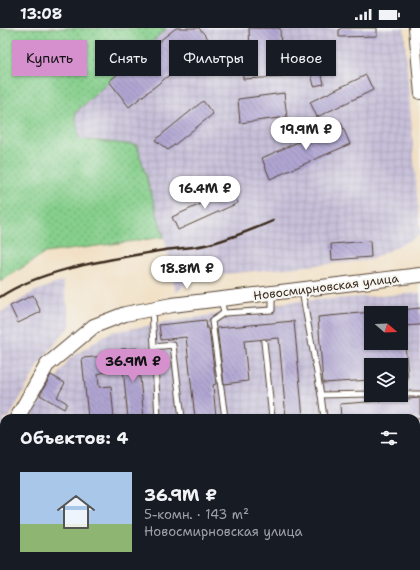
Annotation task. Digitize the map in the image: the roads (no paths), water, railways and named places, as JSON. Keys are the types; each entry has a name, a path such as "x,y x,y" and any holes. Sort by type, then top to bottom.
{"street":[{"path":"414,28 420,94"},
{"name":"Новосмирновская улица","path":"19,414 47,365 68,346 94,326 125,314 221,299 420,275"}],"lane":[{"path":"301,290 323,414"},
{"path":"224,414 212,321 224,313 272,310 272,293"},
{"path":"221,299 224,313"},
{"path":"152,309 158,414"},
{"path":"264,342 272,414"},
{"path":"154,347 174,345 182,414"},
{"path":"321,395 364,394"},
{"path":"408,394 420,394"}],"railway":[{"path":"0,297 17,287 58,272 102,261 214,243 231,238 273,221"}]}
